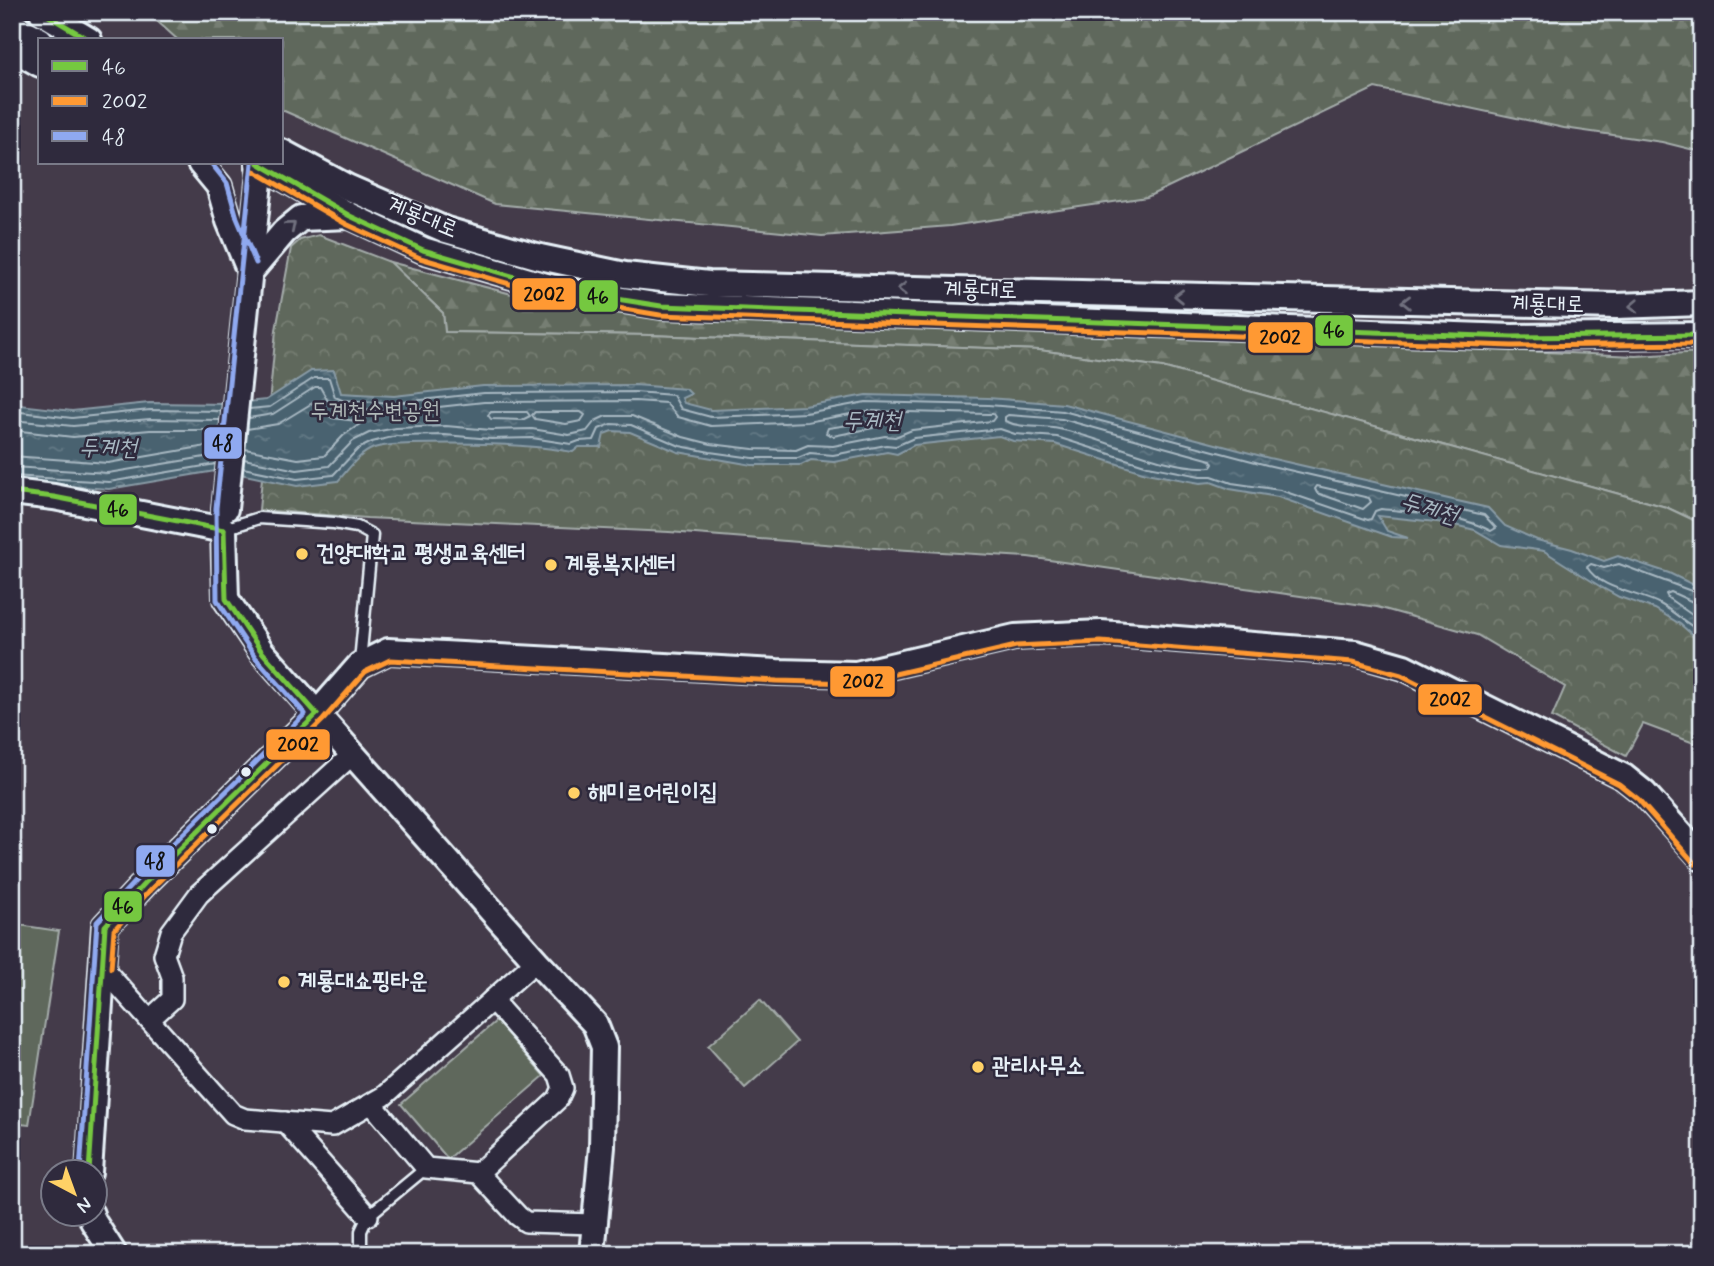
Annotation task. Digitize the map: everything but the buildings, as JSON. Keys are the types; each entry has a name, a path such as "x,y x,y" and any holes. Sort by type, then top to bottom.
{"street":[{"path":"42,12 86,38"},
{"path":"12,25 38,39"},
{"path":"12,48 38,63"},
{"path":"201,164 219,186 229,221 250,272"},
{"path":"265,164 250,272 224,519 226,599 262,652 595,1024 604,1047 602,1147 592,1254"},
{"name":"계룡대로","path":"270,164 349,216 423,250 560,290 662,306 1512,337 1702,335"},
{"name":"계룡대로","path":"274,164 347,187 446,230 540,257 625,275 709,284 1616,306 1702,303"},
{"path":"250,272 284,232 301,218 349,216"},
{"path":"12,492 224,519"},
{"path":"90,1158 105,926 184,844 317,714 360,665 388,651 856,674 1015,638 1101,633 1354,653 1404,667 1624,777 1644,793 1702,858"},
{"path":"149,1020 172,999 172,978 164,955 172,932 199,894 352,755"},
{"path":"102,967 233,1114 245,1119 332,1126 384,1096 536,961"},
{"path":"478,1173 558,1099 563,1088 558,1075 492,1000"},
{"path":"372,1104 426,1168 478,1173 526,1222 595,1224"},
{"path":"285,1122 368,1216"},
{"path":"97,1228 114,1254"}],"lane":[{"path":"224,519 259,518 334,523 358,527 372,535 360,665"},
{"path":"361,1254 361,1231 368,1216 426,1168"}],"green space":[{"path":"147,12 1702,12 1702,152 1662,142 1564,128 1375,88 1147,197 950,226 822,236 495,204 284,111 284,38 176,38"},
{"name":"두계천수변공원","path":"319,235 390,262 443,313 445,332 650,335 1039,350 1162,367 1666,507 1702,524 1702,746 1643,724 1626,756 1552,717 1565,687 1477,635 1377,607 1028,557 669,532 367,518 259,510 276,330 291,248 300,240"},
{"path":"390,262 546,303 678,314 1636,356 1702,352 1702,524 1666,507 1162,367 1039,350 650,335 445,332 443,313"},
{"path":"12,924 59,931 29,1125 12,1123"},
{"path":"760,1000 797,1042 745,1088 708,1046"},
{"path":"496,1021 544,1076 448,1159 401,1104"}],"water":[{"name":"두계천","path":"334,370 341,393 394,396 483,386 635,385 686,389 691,394 682,398 684,403 711,410 805,406 866,395 988,398 1064,404 1269,458 1488,508 1505,526 1537,540 1604,561 1618,556 1669,573 1702,589 1702,639 1655,609 1619,597 1601,587 1544,551 1501,545 1475,530 1446,523 1378,516 1387,531 1408,538 1392,537 1278,497 1230,489 1211,482 1200,483 1146,473 1055,444 1013,441 999,436 914,445 897,454 887,452 834,462 811,460 801,465 752,465 678,452 630,432 612,431 604,434 601,447 579,447 573,452 492,444 383,446 363,454 338,481 297,486 221,470 109,489 12,482 12,404 72,411 149,403 227,404 266,400 311,371"}],"transit line":[{"name":"46","path":"42,12 86,38"},
{"name":"48","path":"212,164 227,183 237,218 256,263"},
{"name":"48","path":"81,1158 97,922 139,877 305,714 255,657 217,600 216,508 252,164"},
{"name":"46","path":"260,164 350,216 423,250 560,290 661,306 1512,337 1702,335"},
{"name":"2002","path":"254,171 346,224 420,258 558,298 660,315 1512,346 1702,344"},
{"name":"46","path":"12,492 54,497 224,530"},
{"name":"46","path":"224,530 226,599 262,652 317,714"},
{"name":"2002","path":"111,968 114,930 151,889 323,720 365,672 390,660 856,683 1016,646 1101,642 1353,662 1401,675 1619,784 1638,799 1695,864"},
{"name":"46","path":"90,1158 105,926 145,883 317,714"}],"place":[{"name":"건양대학교 평생교육센터","path":"302,554"},
{"name":"계룡복지센터","path":"551,565"},
{"name":"해미르어린이집","path":"574,793"},
{"name":"계룡대쇼핑타운","path":"284,982"},
{"name":"관리사무소","path":"978,1067"}]}
